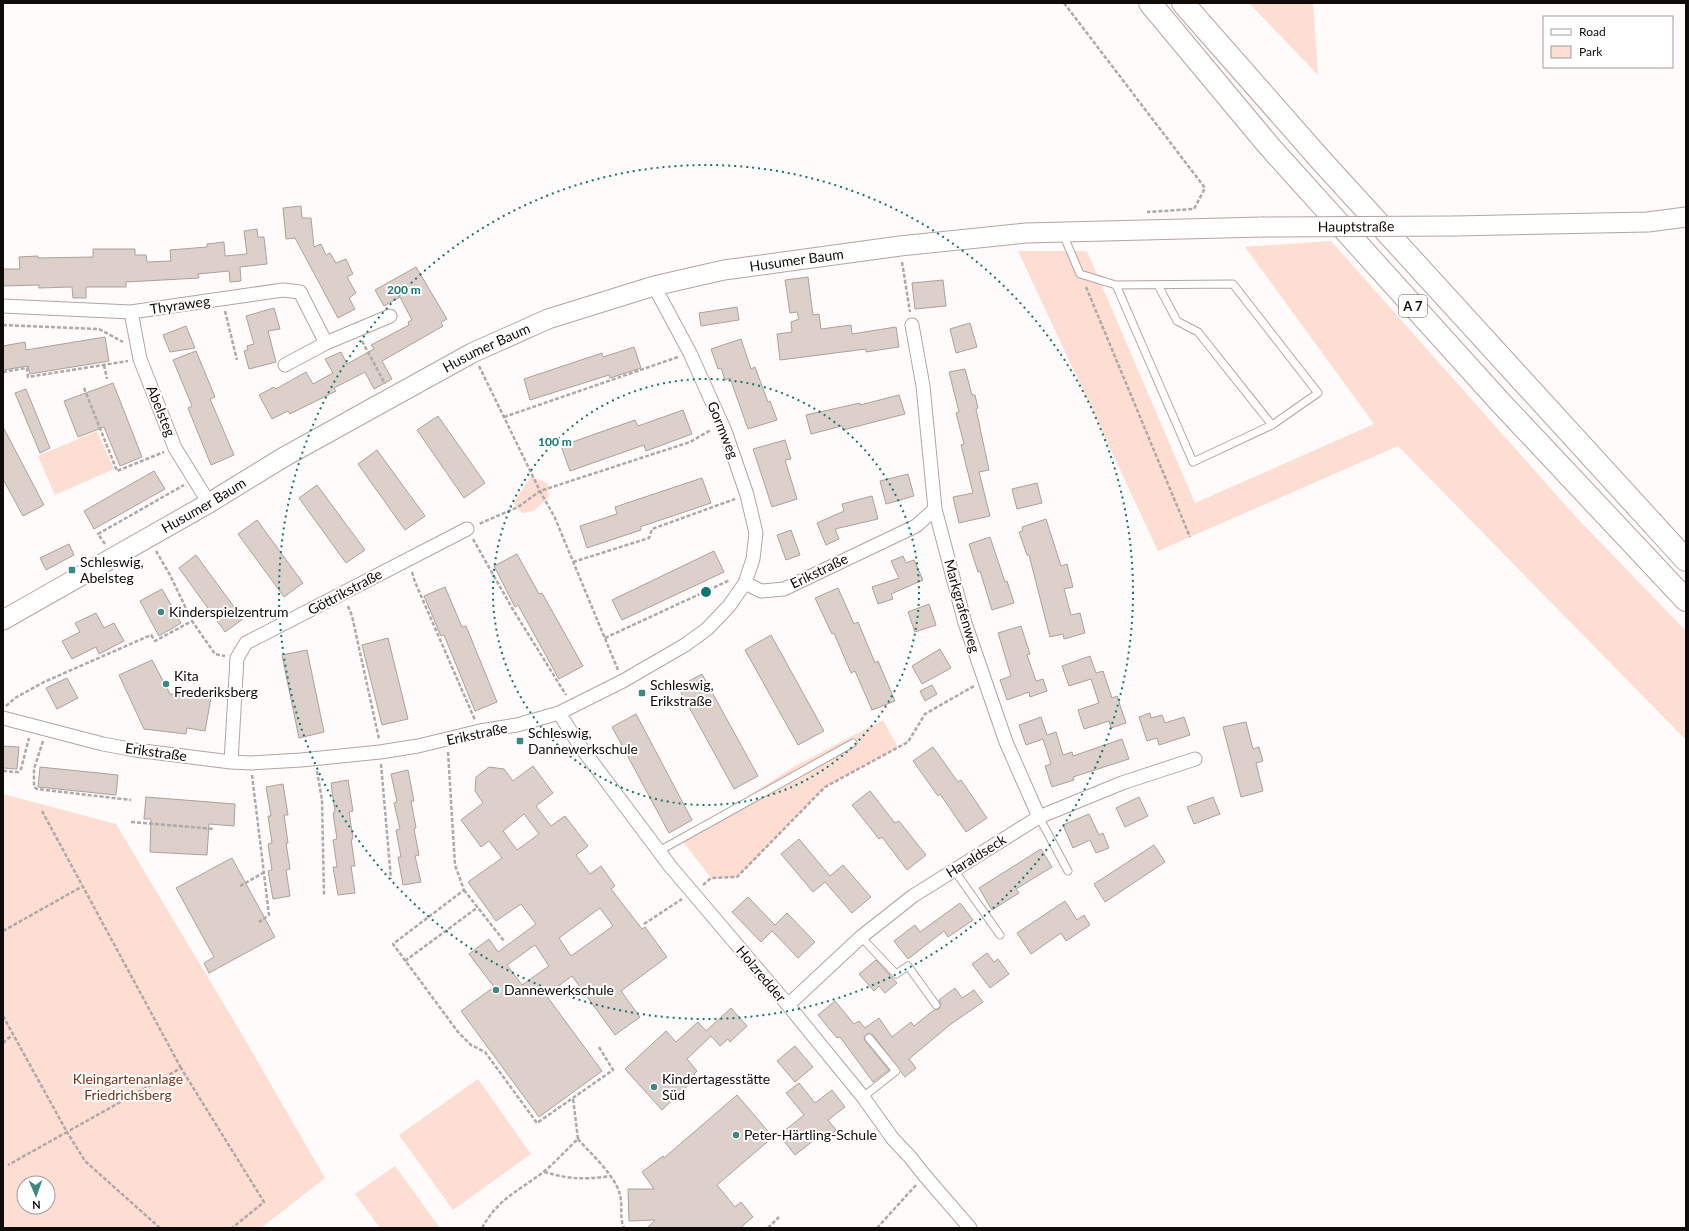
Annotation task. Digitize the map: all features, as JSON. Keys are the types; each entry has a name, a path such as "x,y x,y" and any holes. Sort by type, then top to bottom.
{"highway":[{"name":"A 7","path":"1150,3 1268,146 1500,402 1686,600"},
{"name":"A 7","path":"1183,3 1319,158 1686,560"}],"street":[{"name":"Hauptstraße","path":"1026,233 1262,227 1455,226 1648,222 1686,217"},
{"name":"Husumer Baum","path":"3,620 209,503 284,457 392,396 472,353 548,319 654,286 724,270 900,246 1026,233"},
{"name":"Gormweg","path":"654,286 690,353 722,424 747,495 756,532 753,559 745,582"},
{"name":"Thyraweg","path":"3,306 131,312 283,290 300,292 326,343"},
{"name":"Abelsteg","path":"131,312 140,359 175,448 209,503"},
{"path":"285,365 326,343 390,316"},
{"name":"Markgrafenweg","path":"912,325 923,386 935,509 965,623 984,680 1006,742 1038,817"},
{"name":"Erikstraße","path":"3,718 102,744 135,750 231,762 251,763 315,759 380,752 447,740 480,731 517,725 559,714 658,662 707,629 729,606 745,582 761,590 784,588 916,526 935,509"},
{"name":"Göttrikstraße","path":"237,658 246,643 467,529"},
{"path":"231,762 237,658"},
{"name":"Holzredder","path":"559,714 580,746 692,893 788,1005 863,1097 893,1139 970,1228"},
{"name":"Haraldseck","path":"788,1005 861,937 913,896 1038,817 1122,783 1195,759"}],"lane":[{"path":"1062,232 1080,274 1116,285 1233,284 1318,393 1272,425 1193,462 1116,285"},
{"path":"1158,285 1177,321 1198,332 1272,425"},
{"path":"659,851 853,743"},
{"name":"Markgrafenweg","path":"1038,817 1068,871"},
{"path":"954,870 1000,935"},
{"path":"861,937 896,974 908,966 936,1005"},
{"path":"863,1097 896,1071 869,1038"}],"path":[{"path":"1064,3 1205,188 1194,209 1140,212"},
{"path":"900,246 912,325"},
{"path":"1080,274 1190,537"},
{"path":"222,299 237,360"},
{"path":"3,325 99,329 124,343"},
{"path":"356,330 392,396"},
{"path":"472,353 540,491 555,518 623,681"},
{"path":"504,417 690,353"},
{"path":"3,372 27,368 28,377 140,359"},
{"path":"104,365 107,379"},
{"path":"84,388 117,471 175,448"},
{"path":"573,706 512,608 467,529 518,507 540,491 690,442 722,424"},
{"path":"113,557 98,534 194,479"},
{"path":"573,562 649,538 652,529 747,495"},
{"path":"154,548 170,575 192,621 215,654 237,658"},
{"path":"409,558 415,582 480,731"},
{"path":"605,638 732,579 745,582"},
{"path":"343,594 352,616 379,738 391,879"},
{"path":"3,708 15,698 44,682 151,635 155,641 192,621"},
{"path":"644,924 692,893 711,878 737,877 824,787 908,742 925,714 984,680"},
{"path":"3,771 18,772 21,769 32,726"},
{"path":"47,730 34,769 34,787 38,789 131,800"},
{"path":"447,740 455,865 464,890 504,941"},
{"path":"315,759 322,800 324,896"},
{"path":"251,763 269,915 259,922"},
{"path":"42,811 181,1068 264,1202 232,1228"},
{"path":"131,822 214,829"},
{"path":"240,886 263,873"},
{"path":"3,931 83,886"},
{"path":"464,890 392,944 458,1032 471,1045 485,1052 537,1123 614,1070 599,1047"},
{"path":"405,961 478,907"},
{"path":"3,1016 67,1132 85,1161 160,1228"},
{"path":"3,1043 13,1034"},
{"path":"8,1165 181,1068"},
{"path":"573,1098 578,1138 614,1180 620,1195 621,1221 624,1228"},
{"path":"482,1228 489,1215 500,1203 544,1172 578,1138"},
{"path":"544,1172 566,1178 591,1179 610,1176"},
{"path":"877,1228 925,1176"},
{"path":"768,1228 779,1217"}],"green space":[{"path":"1249,3 1313,3 1318,75"},
{"path":"1331,241 1575,516 1686,631 1686,740 1398,446 1158,551 1018,251 1087,251 1195,503 1374,424 1245,247"},
{"path":"97,431 114,469 55,495 38,456"},
{"path":"531,477 548,483 549,497 534,511 522,513 513,503"},
{"path":"883,720 898,747 825,787 737,877 711,878 681,839 795,766"},
{"name":"Kleingartenanlage Friedrichsberg","path":"3,794 116,824 237,1026 325,1178 261,1228 6,1228 3,1225"},
{"path":"478,1079 531,1154 453,1210 399,1135"},
{"path":"395,1166 440,1228 380,1228 355,1194"}],"building":[{"path":"301,206 302,218 311,218 314,247 321,244 326,255 330,253 336,263 346,259 353,274 347,277 356,293 349,298 355,309 338,318 295,238 286,239 283,208"},
{"path":"257,229 258,237 264,237 267,264 240,267 241,281 230,282 229,271 198,274 199,278 126,282 126,287 86,287 86,298 73,298 72,287 39,288 39,285 3,286 3,269 20,269 19,257 93,257 93,249 135,249 135,255 146,255 147,262 171,261 170,250 207,247 207,244 224,242 225,256 247,254 244,231"},
{"path":"416,267 447,319 441,322 443,326 382,361 392,379 374,389 365,372 334,388 336,391 290,414 288,411 272,419 259,395 274,387 276,389 306,372 313,384 333,373 325,359 341,352 347,364 374,349 371,345 409,325 408,322 412,320 400,297 384,306 375,290"},
{"path":"808,277 813,315 819,314 821,329 851,325 852,334 896,327 899,347 866,352 866,349 780,360 777,334 792,332 791,322 799,319 797,312 790,313 785,280"},
{"path":"943,280 946,306 915,309 912,283"},
{"path":"737,307 739,320 701,326 699,313"},
{"path":"274,308 280,329 268,331 276,362 249,369 244,351 248,350 247,346 254,344 246,316"},
{"path":"970,323 977,347 956,353 950,329"},
{"path":"186,326 195,348 170,352 163,335"},
{"path":"105,337 109,361 30,374 28,366 3,370 3,346 25,342 26,350"},
{"path":"741,339 751,369 755,367 768,402 770,401 777,420 748,429 730,378 725,380 721,368 718,369 711,349"},
{"path":"634,347 641,368 610,378 609,375 530,400 524,379 602,353 603,357"},
{"path":"196,351 215,397 210,399 234,455 211,465 188,408 192,406 173,360"},
{"path":"965,369 972,395 975,395 978,408 976,409 989,470 979,472 990,516 959,523 953,497 973,493 961,445 964,444 956,413 959,412 949,372"},
{"path":"113,383 142,457 120,466 104,427 78,437 64,401"},
{"path":"26,389 50,448 40,453 15,393"},
{"path":"899,395 905,414 843,430 842,426 811,434 806,415 860,403 860,405"},
{"path":"683,410 692,434 646,451 644,445 570,471 561,446 635,420 638,426"},
{"path":"438,416 485,483 464,498 417,430"},
{"path":"3,427 44,505 23,516 3,479"},
{"path":"785,440 791,459 785,460 797,499 772,507 753,449"},
{"path":"377,450 425,516 405,530 358,464"},
{"path":"154,471 165,489 94,529 84,511"},
{"path":"908,474 914,496 886,504 880,481"},
{"path":"702,478 711,503 640,527 641,530 587,548 580,526 617,514 615,507"},
{"path":"1037,483 1042,503 1017,509 1012,489"},
{"path":"317,485 365,550 346,563 299,498"},
{"path":"872,496 878,519 835,529 839,539 826,545 817,523 844,511 842,504"},
{"path":"1046,519 1061,566 1067,564 1073,587 1064,589 1071,615 1080,613 1085,633 1064,639 1063,634 1050,637 1029,555 1027,555 1019,532 1023,531 1022,527"},
{"path":"257,520 303,583 284,597 238,534"},
{"path":"791,530 800,555 786,560 777,535"},
{"path":"990,537 1005,582 1007,581 1014,603 992,610 980,571 978,572 969,544"},
{"path":"69,544 74,555 46,570 40,558"},
{"path":"714,551 724,572 622,620 612,600"},
{"path":"517,554 539,594 542,593 583,666 559,679 518,605 515,607 494,566"},
{"path":"196,555 243,619 225,632 179,568"},
{"path":"903,556 906,563 914,560 923,580 891,594 893,599 878,604 872,587 899,578 891,561"},
{"path":"445,587 462,627 466,626 497,702 475,711 444,635 441,636 424,596"},
{"path":"838,588 854,624 858,622 875,663 878,661 895,701 872,710 855,671 851,673 834,633 832,634 815,598"},
{"name":"Kinderspielzentrum","path":"162,589 181,623 159,636 140,601"},
{"path":"929,604 936,625 915,632 908,612"},
{"path":"96,613 104,628 114,623 124,641 99,654 96,647 72,659 62,641 80,632 75,623"},
{"path":"1021,626 1030,654 1027,655 1036,681 1043,679 1047,691 1030,697 1029,692 1007,700 1000,680 1011,676 998,633"},
{"path":"771,635 824,731 798,745 745,650"},
{"path":"388,638 408,719 382,725 362,645"},
{"path":"940,649 951,668 922,684 912,666"},
{"path":"307,650 324,732 299,738 282,655"},
{"path":"1090,656 1096,673 1103,671 1112,698 1117,696 1126,723 1111,728 1109,721 1084,729 1078,710 1099,703 1091,679 1069,686 1062,666"},
{"path":"152,660 170,694 211,698 205,731 187,728 186,734 144,729 119,675"},
{"path":"702,674 758,776 734,789 678,687"},
{"path":"67,678 78,698 57,709 46,688"},
{"path":"932,685 937,694 925,701 920,691"},
{"path":"1150,713 1151,718 1162,715 1165,723 1184,717 1190,735 1159,745 1157,738 1147,741 1139,717"},
{"path":"636,714 692,820 669,833 612,727"},
{"path":"1041,717 1047,735 1056,732 1063,755 1072,752 1073,756 1122,739 1129,759 1073,777 1074,780 1052,787 1045,766 1051,764 1043,739 1026,745 1019,725"},
{"path":"1246,722 1253,749 1259,747 1263,761 1256,763 1263,791 1241,797 1223,727"},
{"path":"3,746 19,747 17,769 3,768"},
{"path":"933,747 958,782 961,780 987,818 966,832 940,794 938,796 913,761"},
{"path":"533,766 553,793 536,806 551,826 565,816 588,846 576,855 590,874 601,866 615,886 611,889 642,929 645,927 667,957 621,991 640,1017 615,1035 572,976 546,995 602,1071 539,1117 461,1011 494,987 469,954 489,939 498,952 536,924 521,904 496,921 468,882 502,858 489,841 481,847 461,820 483,803 475,791 476,777 489,767 504,769 513,781","holes":["524,814 539,834 517,850 503,831","600,908 613,926 571,956 559,938","535,945 549,966 522,985 507,965"]},
{"path":"40,767 118,775 116,795 38,787"},
{"path":"408,770 414,801 411,801 419,855 415,856 421,882 403,885 398,857 401,857 396,830 400,829 394,803 397,802 391,774"},
{"path":"348,780 353,811 349,812 355,866 351,866 355,893 338,895 333,867 337,867 333,840 337,839 333,813 335,812 331,783"},
{"path":"283,784 288,815 284,815 290,869 286,870 290,896 273,899 268,871 272,870 268,844 272,843 268,816 271,816 266,787"},
{"path":"870,791 895,823 899,821 926,855 907,870 882,837 879,839 852,805"},
{"path":"146,797 235,804 234,826 209,824 207,855 150,852 151,819 144,819"},
{"path":"1139,797 1148,816 1125,827 1116,808"},
{"path":"1213,797 1220,814 1194,824 1187,807"},
{"path":"1089,814 1099,835 1103,833 1109,848 1096,853 1090,840 1073,848 1063,825"},
{"path":"799,839 830,876 843,865 871,897 852,913 825,882 813,892 781,854"},
{"path":"1154,845 1165,862 1105,902 1094,884"},
{"path":"1041,849 1052,867 1016,889 1019,893 992,910 979,888"},
{"path":"232,858 275,937 209,973 204,963 214,957 176,888"},
{"path":"748,897 775,925 787,913 815,942 798,958 772,931 761,942 732,912"},
{"path":"1065,901 1077,920 1084,915 1090,925 1066,941 1061,933 1031,954 1017,933"},
{"path":"960,903 973,920 948,937 944,931 908,959 894,941 915,925 920,932"},
{"path":"987,953 994,962 998,959 1009,974 990,988 972,964"},
{"path":"876,960 897,983 885,993 879,986 874,991 859,974"},
{"path":"955,988 962,998 974,990 983,1002 951,1024 909,1059 916,1068 905,1077 873,1035 868,1033 864,1037 865,1041 889,1070 873,1082 840,1037 837,1038 818,1015 835,1001 854,1024 859,1021 865,1028 879,1018 892,1037 911,1022 914,1026 934,1010 939,1009 941,1004 939,1000"},
{"path":"731,1008 747,1026 730,1042 728,1039 720,1046 711,1036 687,1059 697,1071 694,1074 697,1077 662,1110 625,1069 666,1031 676,1042 698,1022 706,1031"},
{"path":"795,1046 813,1067 795,1082 777,1061"},
{"path":"799,1083 815,1103 832,1090 845,1107 828,1120 836,1130 827,1138 823,1133 795,1155 779,1135 804,1115 786,1093"},
{"path":"737,1095 773,1137 717,1185 735,1207 741,1202 753,1217 740,1228 647,1228 655,1220 629,1221 628,1189 654,1189 642,1172 663,1156 664,1158"}],"place":[{"name":"Schleswig, Abelsteg","path":"72,570"},
{"name":"Kinderspielzentrum","path":"161,612"},
{"name":"Kita Frederiksberg","path":"166,684"},
{"name":"Schleswig, Erikstraße","path":"642,693"},
{"name":"Schleswig, Dannewerkschule","path":"520,741"},
{"name":"Dannewerkschule","path":"496,990"},
{"name":"Kindertagesstätte Süd","path":"654,1087"},
{"name":"Peter-Härtling-Schule","path":"736,1135"}]}
